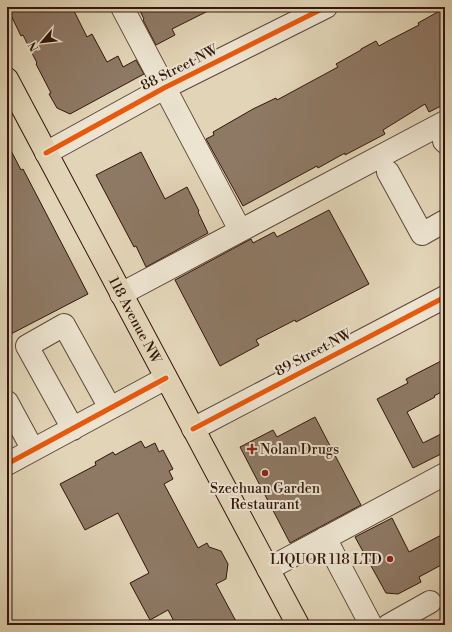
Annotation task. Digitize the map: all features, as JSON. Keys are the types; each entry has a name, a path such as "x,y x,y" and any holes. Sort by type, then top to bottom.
{"main road":[{"name":"118 Avenue NW","path":"7,79 192,429 298,625"}],"street":[{"path":"122,7 240,230"},
{"name":"88 Street NW","path":"46,153 164,88 326,7"},
{"path":"121,294 240,230 445,135"},
{"path":"388,172 422,234 445,221"},
{"name":"89 Street NW","path":"192,429 445,297"},
{"path":"73,429 27,346 64,325 110,408"},
{"path":"7,464 166,378"},
{"path":"7,402 33,450"},
{"path":"268,569 445,474"},
{"path":"325,538 371,625"},
{"path":"389,625 430,602"}],"building":[{"path":"7,7 72,7 87,37 92,34 107,62 118,56 123,67 136,60 144,74 70,114 57,108 49,94 51,93 36,64 37,63 23,35 21,36"},
{"path":"138,7 216,7 172,29 175,35 156,45"},
{"path":"445,8 445,104 429,112 425,104 383,130 385,134 318,168 317,166 243,206 206,139 214,135 213,132 253,109 276,98 277,100 338,67 336,64 361,49 376,41 379,46 419,25 418,23"},
{"path":"7,143 21,170 23,169 88,294 7,336"},
{"path":"141,152 165,199 187,187 208,233 146,267 136,246 134,247 96,175"},
{"path":"329,210 369,284 296,322 295,320 256,340 259,345 220,366 175,280 251,239 253,243 274,232 277,237"},
{"path":"445,359 445,390 407,412 423,443 445,432 445,452 413,468 377,399 408,383 406,379"},
{"path":"315,417 361,505 290,543 240,447 273,430 277,437"},
{"path":"141,441 145,448 155,443 159,452 163,450 173,469 169,471 173,479 164,484 198,548 207,543 209,547 221,551 228,564 226,579 216,584 238,625 176,625 168,610 150,620 130,583 149,573 118,513 85,530 60,484 96,465 95,462 113,452 115,455"},
{"name":"LIQUOR 118 LTD","path":"392,518 409,552 445,533 445,563 419,577 421,582 398,594 386,593 355,537"}],"cycle path":[{"path":"46,153 164,88 326,7"},
{"path":"193,429 445,297"},
{"path":"7,464 166,378"}],"place":[{"name":"Nolan Drugs","path":"252,449"},
{"name":"Szechuan Garden Restaurant","path":"265,473"},
{"name":"LIQUOR 118 LTD","path":"390,559"}]}
